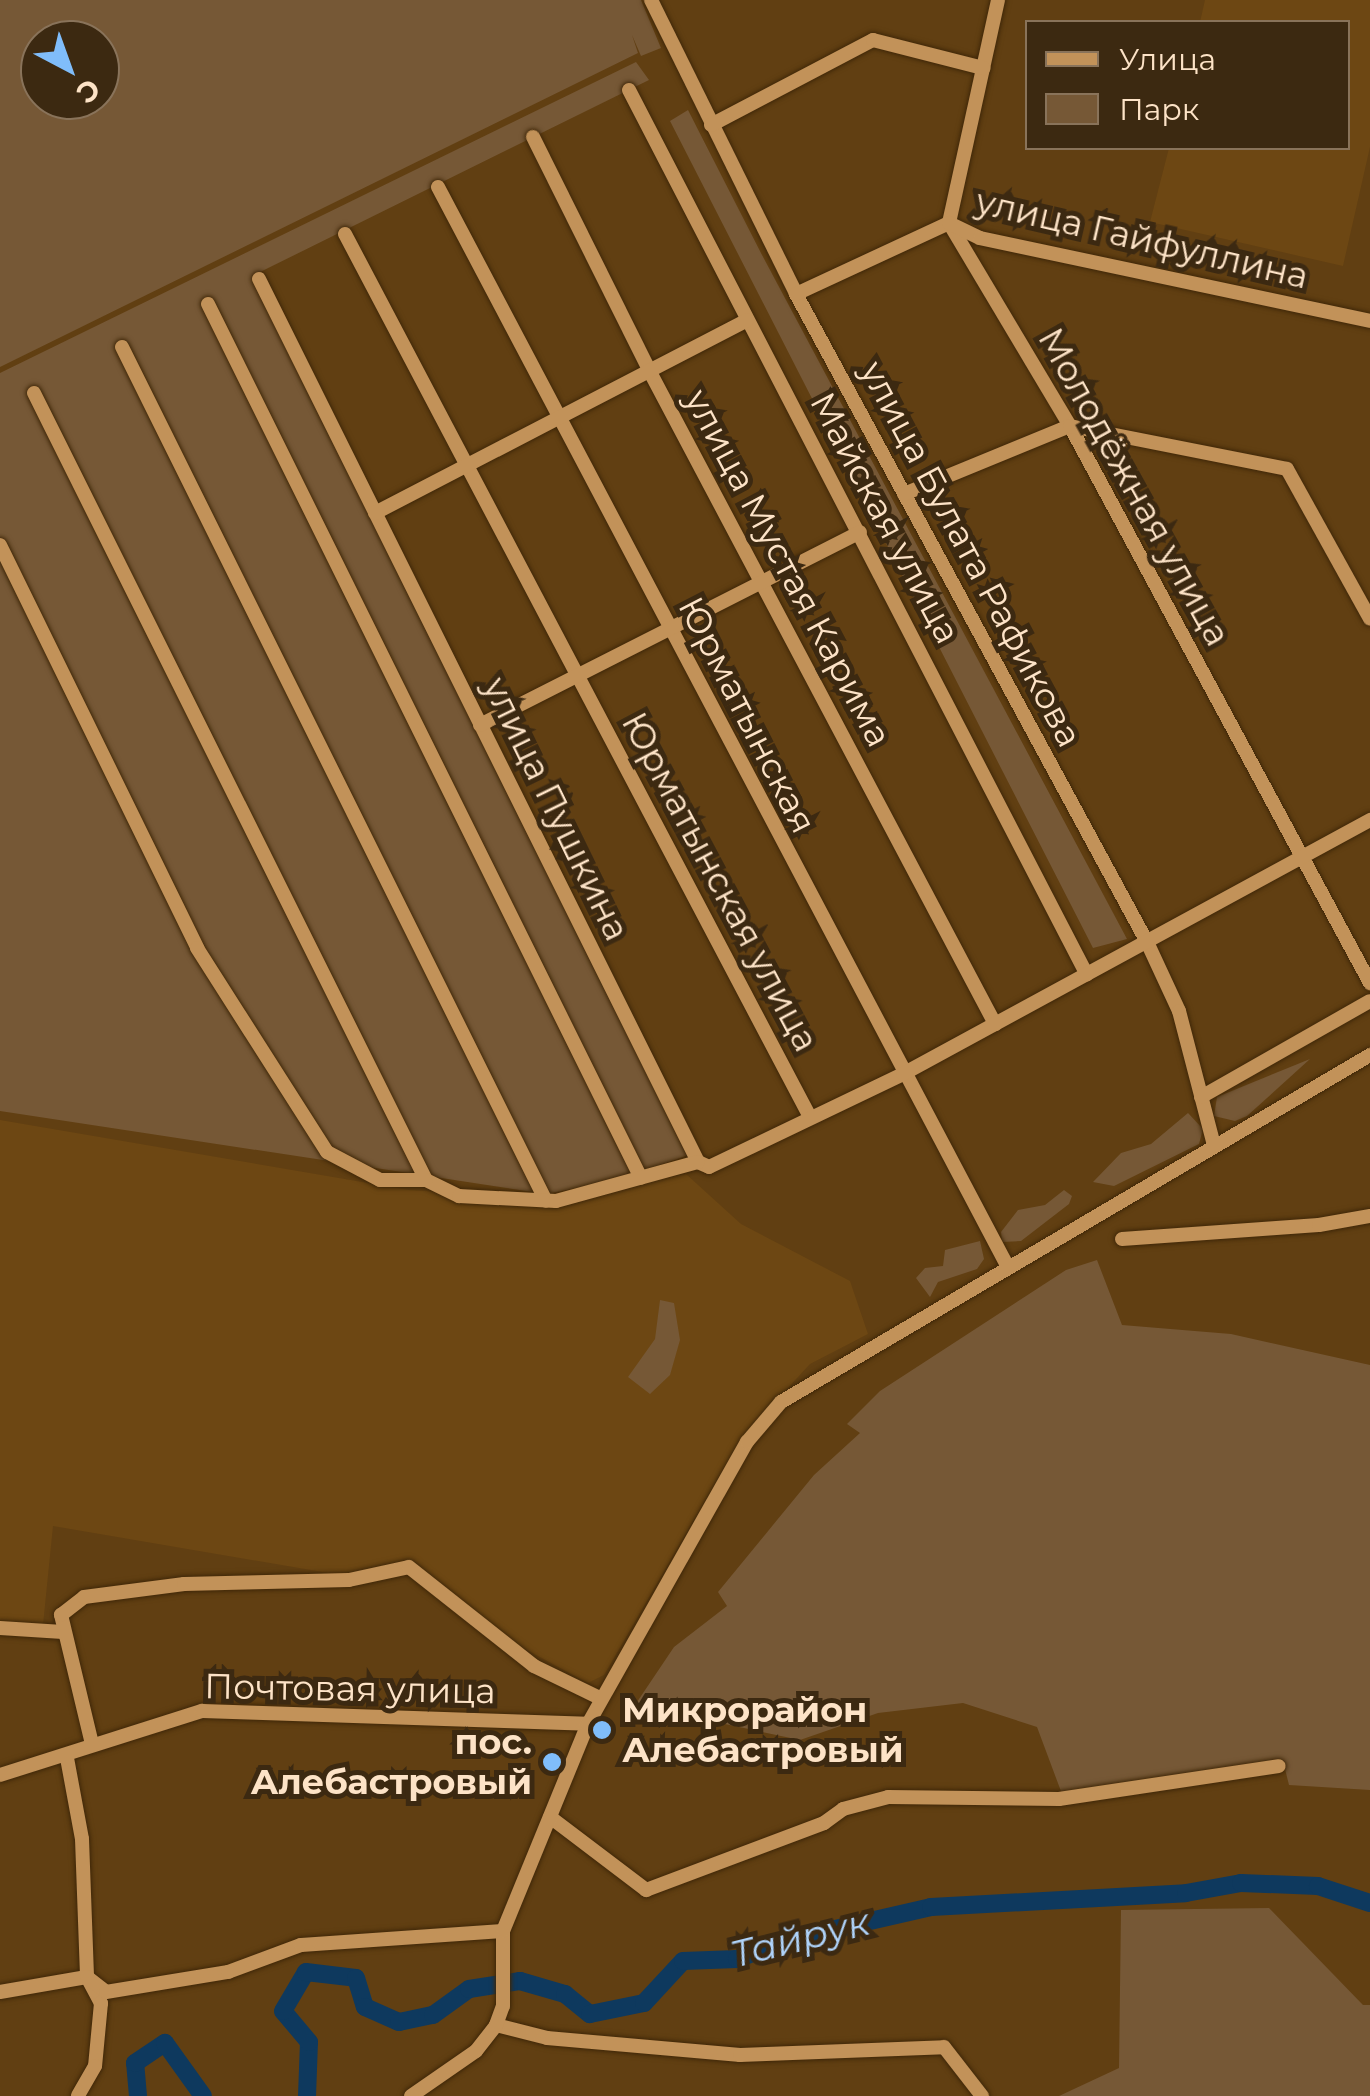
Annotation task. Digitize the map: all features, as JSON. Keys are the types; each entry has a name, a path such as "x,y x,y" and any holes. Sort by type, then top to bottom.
{"street":[{"name":"улица Булата Рафикова","path":"651,0 796,294 1147,942 1179,1011 1214,1146"},
{"path":"949,224 998,0"},
{"path":"711,125 873,40 983,68"},
{"name":"Майская улица","path":"629,90 1087,974"},
{"name":"улица Мустая Карима","path":"533,137 650,372 766,582 995,1024"},
{"name":"Юрматынская","path":"438,187 1008,1267"},
{"name":"улица Гайфуллина","path":"796,294 949,224 980,238 1370,322"},
{"name":"Молодёжная улица","path":"949,224 1070,426 1370,984"},
{"name":"Юрматынская улица","path":"345,234 810,1116"},
{"name":"улица Пушкина","path":"259,280 698,1162"},
{"path":"208,304 641,1178"},
{"path":"375,513 747,320"},
{"path":"122,347 546,1201"},
{"path":"34,393 426,1180"},
{"path":"904,494 1070,426 1287,468 1370,619"},
{"path":"480,725 668,626 766,582 860,532"},
{"path":"0,545 197,948 327,1152 380,1180 426,1180 459,1196 546,1201 698,1162 709,1166 903,1074 1370,820"},
{"path":"1202,1097 1370,1002"},
{"path":"412,2096 476,2051 496,2025 503,2006 503,1931 588,1724 747,1442 782,1402 1370,1056"},
{"path":"1122,1239 1319,1226 1370,1216"},
{"path":"92,1744 61,1614 84,1597 184,1584 349,1580 409,1567 534,1666 600,1698"},
{"path":"0,1628 63,1632"},
{"name":"Почтовая улица","path":"0,1775 67,1758 92,1744 202,1711 588,1724"},
{"path":"67,1758 82,1838 87,1977 101,2003 95,2066 78,2096"},
{"path":"550,1817 646,1890 824,1823 843,1809 888,1797 1059,1799 1278,1766"},
{"path":"0,1992 87,1977 106,1992 228,1972 301,1945 503,1931"},
{"path":"496,2025 547,2038 740,2055 944,2047 982,2096"}],"shaded area":[{"path":"1205,0 1370,0 1370,147 1343,266 1150,222 1168,150 1350,150 1350,20 1200,20"},
{"path":"0,1120 409,1190 548,1199 686,1174 741,1224 850,1281 868,1334 810,1364 740,1440 604,1675 588,1683 490,1630 409,1562 340,1575 53,1526 43,1625 0,1622"}],"green space":[{"path":"0,0 641,0 661,48 641,56 632,35 638,53 0,367"},
{"path":"636,62 649,80 254,275 694,1153 618,1180 546,1194 0,1111 0,373"},
{"path":"688,110 1127,939 1093,948 670,121"},
{"path":"1310,1059 1247,1116 1235,1121 1214,1116 1217,1097"},
{"path":"1188,1113 1203,1129 1199,1144 1114,1186 1093,1182 1121,1153 1151,1144"},
{"path":"1064,1190 1072,1196 1069,1204 1021,1241 1002,1242 1001,1232 1018,1210 1045,1205"},
{"path":"980,1241 984,1259 977,1269 938,1282 930,1297 916,1278 925,1268 943,1266 945,1250"},
{"path":"1097,1260 1122,1325 1231,1334 1370,1365 1370,1790 1289,1785 1284,1765 1062,1794 1037,1727 963,1703 878,1713 800,1740 635,1705 674,1647 727,1606 718,1592 814,1475 860,1433 847,1424 880,1391 1066,1270"},
{"path":"660,1300 674,1303 680,1340 670,1375 650,1394 628,1377 655,1339"},
{"path":"1269,1908 1363,2005 1370,2005 1370,2096 1059,2096 1119,2068 1121,1910"}],"waterway":[{"name":"Тайрук","path":"307,2096 309,2042 283,2011 306,1972 356,1978 365,2007 399,2022 433,2015 469,1989 520,1981 565,1994 590,2014 644,2003 683,1961 737,1959 787,1940 931,1907 1186,1893 1241,1883 1318,1886 1370,1903"},
{"name":"Тайрук","path":"138,2096 135,2063 165,2043 203,2096"}],"place":[{"name":"Микрорайон Алебастровый","path":"602,1730"},
{"name":"пос. Алебастровый","path":"552,1762"}]}
